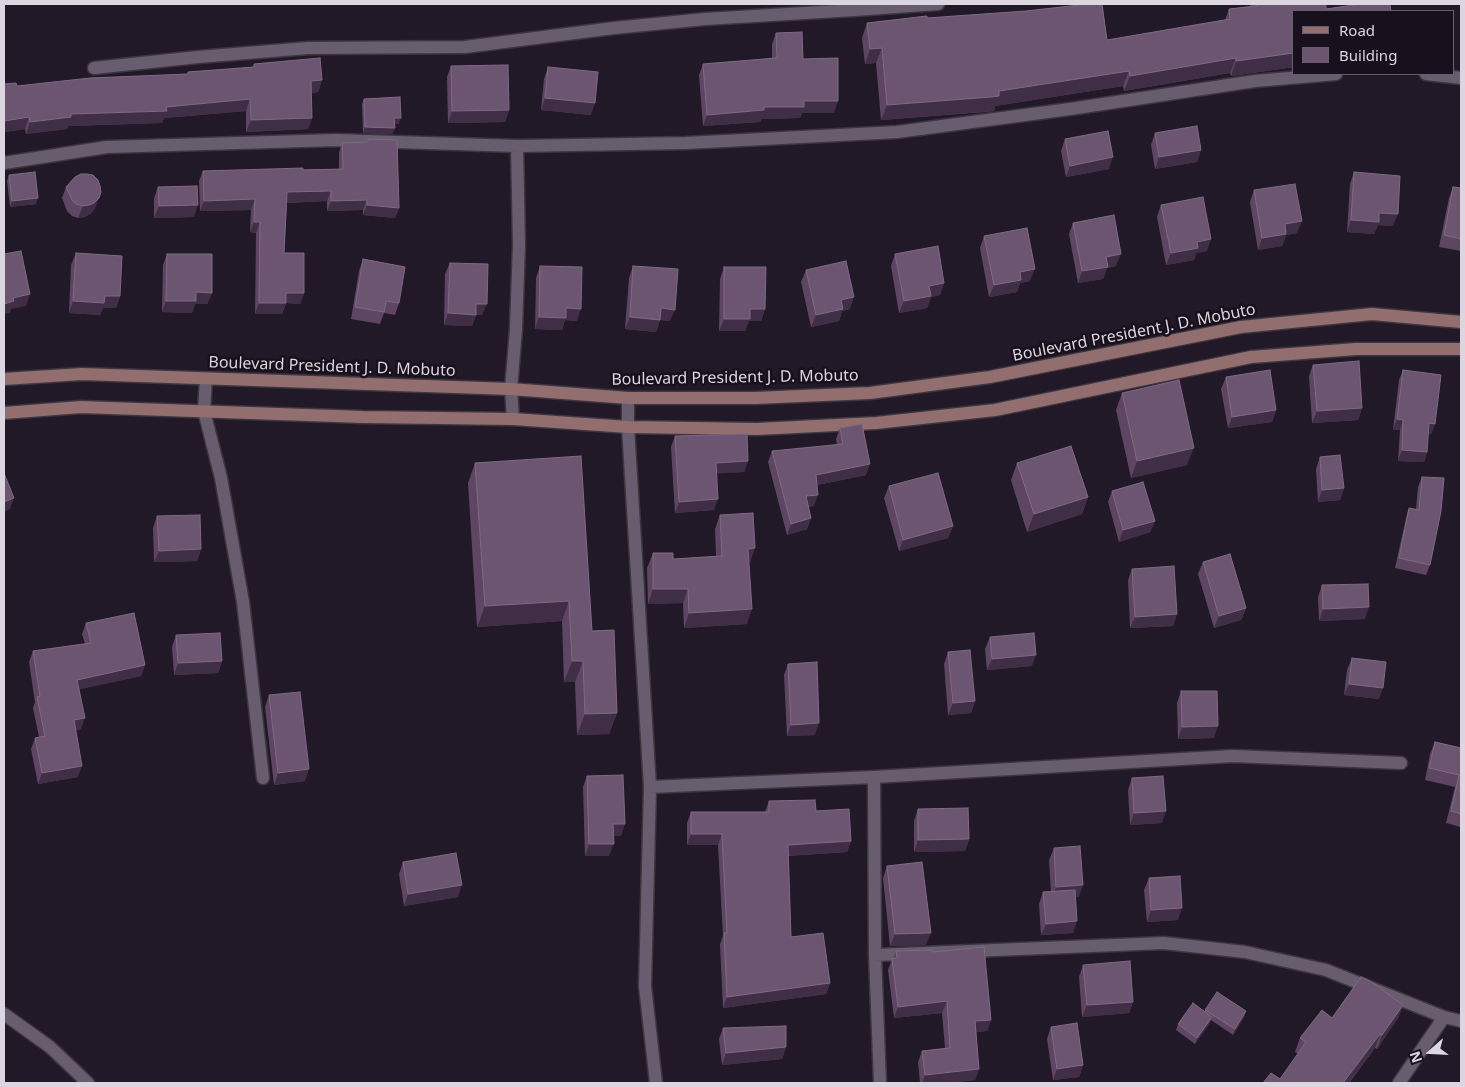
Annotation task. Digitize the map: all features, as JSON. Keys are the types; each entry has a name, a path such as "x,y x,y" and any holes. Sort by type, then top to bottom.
{"street":[{"path":"94,68 308,48 465,47 614,28 705,19 938,4"},
{"path":"4,163 107,147 336,140 517,146 686,144 897,132 1070,109 1255,81 1324,75"},
{"path":"1435,75 1461,78"},
{"path":"513,420 511,389 516,329 519,244 517,146"},
{"name":"Boulevard President J. D. Mobuto","path":"4,379 82,374 511,389 628,398 755,398 870,393 990,376 1241,326 1372,314 1461,322"},
{"path":"4,413 81,407 363,417 513,420 628,427 757,429 876,423 995,410 1251,357 1356,349 1461,350"},
{"path":"206,379 204,412 221,478 243,602 263,778"},
{"path":"628,398 628,427 650,787 645,986 656,1083"},
{"path":"650,787 874,777 1233,756 1400,763"},
{"path":"874,777 875,955 880,1083"},
{"path":"875,955 1164,943 1236,951 1326,970 1444,1018 1461,1021"},
{"path":"4,1014 50,1048 88,1083"},
{"path":"1399,1083 1444,1018"}],"building":[{"path":"1102,4 1107,40 1230,19 1229,9 1257,6 1257,4 1326,4 1326,9 1360,4 1390,4 1391,10 1292,10 1292,53 1236,61 1236,58 1130,76 1129,71 999,91 999,96 887,105 882,48 870,49 867,23 927,16 927,18 1026,11"},
{"path":"802,32 803,59 838,58 838,101 804,101 804,107 764,107 764,110 707,115 703,64 777,58 776,33"},
{"path":"320,58 322,80 311,81 312,118 251,120 250,99 166,107 167,111 71,114 71,117 30,122 29,117 4,121 4,84 16,83 17,86 90,78 188,74 188,72 254,67 254,64"},
{"path":"508,65 509,110 452,111 451,66"},
{"path":"548,67 598,72 595,103 545,98"},
{"path":"400,97 401,118 394,118 395,128 365,127 364,99"},
{"path":"1197,126 1201,150 1159,157 1155,133"},
{"path":"1108,131 1113,157 1070,166 1065,139"},
{"path":"368,139 397,140 399,208 367,205 367,200 331,201 331,191 287,192 284,253 304,253 304,293 286,293 286,303 259,303 260,222 254,222 255,199 204,201 203,171 303,168 303,170 343,169 342,143 368,142"},
{"path":"35,172 38,198 12,201 9,175"},
{"path":"1354,172 1400,176 1398,214 1379,213 1379,222 1351,220"},
{"path":"81,174 93,175 98,180 101,192 99,198 94,203 83,206 76,204 72,200 66,187 75,177"},
{"path":"1295,184 1302,221 1285,224 1286,234 1262,238 1254,190"},
{"path":"197,186 198,205 159,206 158,187"},
{"path":"1453,187 1461,188 1461,239 1444,235"},
{"path":"1203,197 1211,239 1197,242 1198,248 1171,253 1161,205"},
{"path":"1114,215 1121,254 1106,257 1108,267 1082,271 1073,223"},
{"path":"1027,228 1035,269 1020,272 1021,280 994,285 984,236"},
{"path":"938,246 944,283 929,286 931,296 904,301 895,254"},
{"path":"21,251 30,294 13,298 14,301 4,304 4,254"},
{"path":"76,253 122,256 120,296 105,296 104,303 73,301"},
{"path":"167,254 212,254 212,293 196,292 196,301 166,301"},
{"path":"363,259 405,267 399,303 386,301 384,312 355,307"},
{"path":"846,261 854,297 841,300 843,309 816,315 806,270"},
{"path":"450,263 488,264 487,304 476,304 476,315 448,313"},
{"path":"540,266 582,267 581,309 566,308 566,318 539,317"},
{"path":"633,266 678,269 675,310 661,308 660,320 630,317"},
{"path":"724,267 766,267 765,309 750,309 750,319 724,319"},
{"path":"1359,361 1362,408 1317,411 1313,365"},
{"path":"1270,370 1276,410 1232,417 1226,377"},
{"path":"1403,370 1441,375 1435,424 1429,423 1427,452 1402,450 1403,420 1397,419"},
{"path":"1179,380 1194,448 1137,461 1122,393"},
{"path":"862,424 870,464 816,475 818,495 806,496 811,518 791,524 772,451 843,444 840,428"},
{"path":"747,434 748,461 716,463 718,499 679,502 675,436"},
{"path":"1071,446 1088,497 1034,514 1017,463"},
{"path":"1340,455 1344,488 1322,490 1320,457"},
{"path":"581,456 592,631 614,630 617,713 585,714 583,661 572,661 569,601 485,606 475,463"},
{"path":"4,473 14,498 4,502"},
{"path":"938,473 953,526 903,540 889,486"},
{"path":"1422,477 1444,478 1441,511 1430,565 1399,558 1409,508 1419,510"},
{"path":"1143,482 1155,521 1123,530 1112,491"},
{"path":"753,513 755,548 748,549 752,609 689,613 688,589 653,589 653,553 673,553 673,559 722,556 720,515"},
{"path":"200,515 201,549 159,551 157,516"},
{"path":"1230,554 1246,608 1219,616 1203,562"},
{"path":"1174,566 1177,614 1135,617 1132,569"},
{"path":"1368,584 1369,607 1323,609 1322,585"},
{"path":"134,613 145,665 77,680 85,718 74,720 82,766 42,773 35,738 45,736 37,697 40,696 33,651 91,643 86,623"},
{"path":"220,633 222,661 178,663 176,635"},
{"path":"1034,633 1036,655 992,659 990,637"},
{"path":"970,650 975,701 953,703 948,652"},
{"path":"1352,658 1386,662 1383,688 1349,684"},
{"path":"817,662 819,723 791,725 788,664"},
{"path":"1181,691 1217,691 1218,726 1182,727"},
{"path":"300,692 309,769 278,773 269,695"},
{"path":"1435,742 1461,748 1461,814 1451,811 1459,775 1429,768"},
{"path":"623,775 625,824 613,824 614,844 589,844 587,776"},
{"path":"1163,776 1166,811 1134,813 1132,778"},
{"path":"815,800 816,811 849,809 851,841 788,845 791,937 823,933 830,983 727,997 724,933 727,933 722,834 691,834 691,812 769,812 769,801"},
{"path":"968,808 969,839 918,840 918,809"},
{"path":"1080,846 1083,885 1056,887 1054,848"},
{"path":"456,853 462,885 408,894 403,862"},
{"path":"922,862 931,933 895,934 887,866"},
{"path":"1180,876 1182,908 1151,910 1149,878"},
{"path":"1075,890 1077,921 1046,924 1043,892"},
{"path":"984,947 991,1020 975,1021 979,1069 925,1075 922,1051 950,1048 947,1001 898,1007 892,959 897,958 896,951 932,950 933,952"},
{"path":"1130,961 1133,1002 1087,1005 1083,965"},
{"path":"1361,977 1370,981 1403,1005 1382,1035 1380,1034 1343,1083 1263,1083 1271,1073 1280,1079 1306,1042 1300,1038 1322,1010 1332,1018"},
{"path":"1217,992 1246,1011 1235,1029 1205,1010"},
{"path":"1193,1003 1212,1017 1197,1038 1178,1024"},
{"path":"1077,1023 1083,1065 1057,1069 1051,1027"},
{"path":"786,1026 786,1047 726,1053 723,1028"}]}
